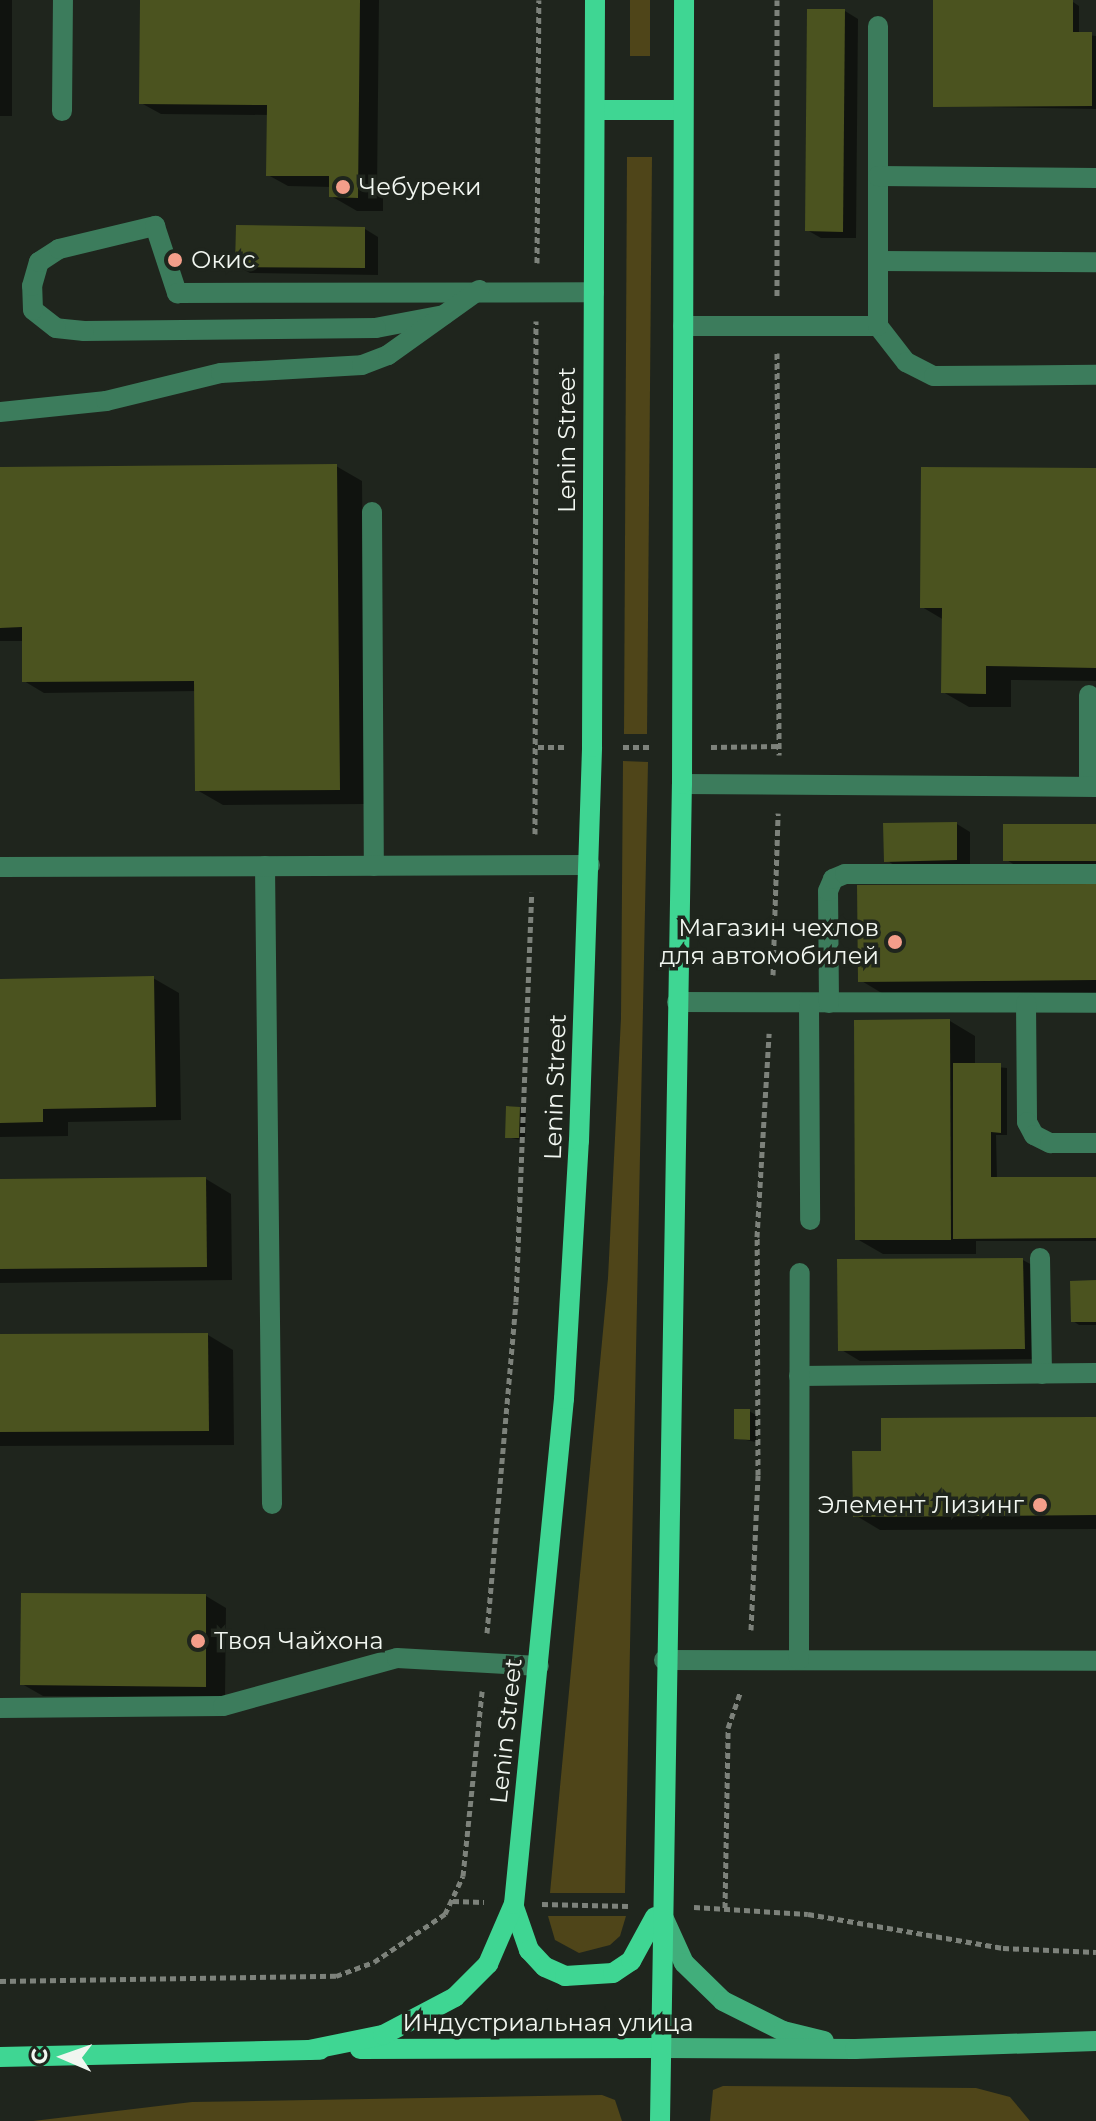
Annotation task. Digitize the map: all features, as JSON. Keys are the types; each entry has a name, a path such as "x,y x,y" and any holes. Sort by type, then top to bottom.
{"main road":[{"name":"Lenin Street","path":"309,2050 383,2035 455,1997 488,1964 514,1904 564,1399 590,865 595,0"},
{"path":"660,2121 664,1660 682,784 684,0"},
{"path":"595,110 683,110"},
{"path":"514,1904 518,1929 545,1967 565,1976 589,1978 613,1973 631,1961 660,1906"},
{"path":"660,1906 684,1963 723,2001 783,2031 855,2049"},
{"name":"Индустриальная улица","path":"0,2057 309,2050 855,2049 1096,2041"}],"lane":[{"path":"62,111 63,0"},
{"path":"878,26 878,326 906,362 934,376 1096,375"},
{"path":"878,176 1096,178"},
{"path":"444,315 376,328 84,331 56,328 33,310 32,286 39,262 59,249 155,226 177,293 594,292"},
{"path":"878,261 1096,262"},
{"path":"0,412 106,401 221,373 362,365 388,355 479,290"},
{"path":"683,326 878,326"},
{"path":"372,512 374,866"},
{"path":"682,784 1093,786 1089,695"},
{"path":"0,867 590,865"},
{"path":"265,866 272,1504"},
{"path":"810,1220 819,1003 828,891 833,879 845,874 1096,874"},
{"path":"677,1002 1096,1003"},
{"path":"1026,1003 1027,1122 1034,1135 1050,1143 1096,1143"},
{"path":"1040,1258 1042,1374"},
{"path":"799,1660 800,1273"},
{"path":"799,1376 1096,1373"},
{"path":"0,1708 223,1706 397,1658 484,1660 539,1666"},
{"path":"664,1660 1096,1661"}],"path":[{"path":"0,1981 336,1976 374,1962 445,1914 453,1901 466,1857 516,1302 533,865 539,0"},
{"path":"725,1908 728,1728 750,1660 758,1475 757,1237 771,1002 779,783 777,0"},
{"path":"453,1901 725,1908 808,1914 1003,1948 1096,1952"}],"shaded area":[{"path":"630,0 650,0 650,56 630,56"},
{"path":"627,157 652,157 647,734 624,734"},
{"path":"623,761 648,762 625,1893 550,1893 608,1278 621,1018"},
{"path":"548,1916 626,1916 620,1936 610,1945 579,1953 555,1940"},
{"path":"723,2086 976,2088 1010,2097 1030,2121 710,2121 713,2090"},
{"path":"602,2095 615,2100 622,2121 33,2121 192,2102"}],"building":[{"path":"140,0 360,0 358,198 329,197 329,176 266,176 267,105 139,104"},
{"path":"933,0 1073,0 1073,32 1092,32 1092,106 933,107"},
{"path":"807,9 845,9 843,232 805,231"},
{"path":"236,225 365,227 365,268 235,267"},
{"path":"337,464 340,790 195,791 194,681 22,682 22,627 0,628 0,467"},
{"path":"921,467 1096,468 1096,668 986,666 986,694 941,693 942,608 920,608"},
{"path":"957,822 957,860 884,862 883,823"},
{"path":"1003,824 1096,824 1096,861 1003,861"},
{"path":"1096,884 1096,980 858,982 857,885"},
{"path":"154,976 156,1107 43,1109 43,1122 0,1123 0,979"},
{"path":"950,1019 951,1240 855,1240 854,1020"},
{"path":"953,1063 1001,1063 1001,1133 991,1132 991,1177 1096,1177 1096,1238 953,1239"},
{"path":"506,1106 520,1107 519,1138 505,1138"},
{"path":"206,1177 207,1267 0,1269 0,1179"},
{"path":"1023,1258 1025,1349 838,1351 837,1259"},
{"path":"1096,1280 1096,1322 1071,1322 1070,1281"},
{"path":"208,1333 209,1431 0,1432 0,1334"},
{"path":"734,1409 750,1409 750,1440 734,1439"},
{"path":"1096,1417 1096,1515 853,1517 852,1451 881,1451 881,1418"},
{"path":"21,1593 206,1594 206,1687 20,1685"}],"place":[{"name":"Чебуреки","path":"343,187"},
{"name":"Окис","path":"175,260"},
{"name":"Магазин чехлов для автомобилей","path":"895,942"},
{"name":"Элемент Лизинг","path":"1040,1505"},
{"name":"Твоя Чайхона","path":"198,1641"}]}
